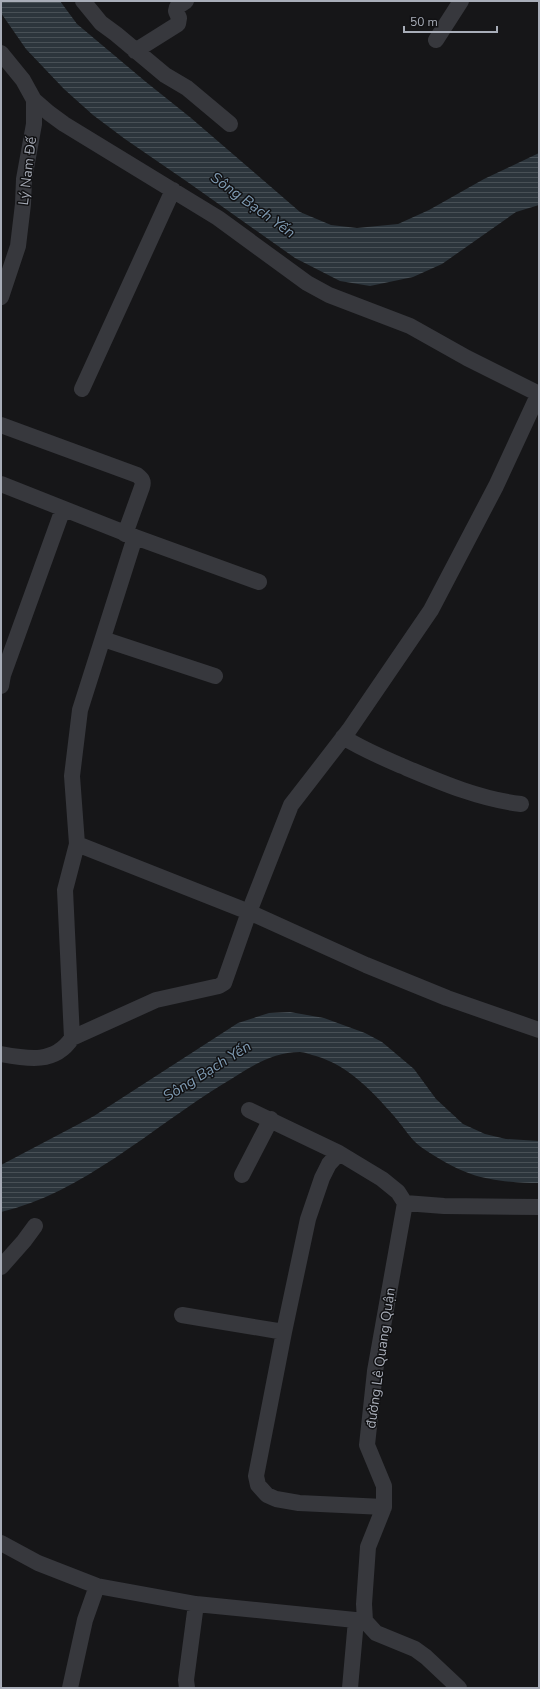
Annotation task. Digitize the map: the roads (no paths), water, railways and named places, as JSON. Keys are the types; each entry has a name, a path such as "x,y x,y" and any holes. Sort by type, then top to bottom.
{"street":[{"path":"83,1 101,23 165,75 187,88 230,124"},
{"path":"135,51 178,24 179,18 176,11 177,7 186,1"},
{"path":"436,40 461,1"},
{"name":"Lý Nam Đế","path":"1,53 23,80 34,100 34,124 24,179 23,204 18,246 1,297"},
{"path":"1,1054 30,1059 46,1057 63,1050 72,1038 156,1000 222,986 291,805 344,737 431,610 496,486 539,394 473,361 410,326 330,295 307,283 284,268 241,233 64,124 34,100"},
{"path":"82,389 173,190"},
{"path":"1,425 137,475 142,478 143,482 103,639 80,710 72,776 77,844 65,890 72,1038"},
{"path":"1,484 130,535 259,582"},
{"path":"1,686 3,675 63,509"},
{"path":"103,639 214,676"},
{"path":"344,737 371,753 453,787 480,796 521,804"},
{"path":"77,844 249,912 400,979 447,998 539,1030"},
{"path":"249,1110 271,1119 339,1153 382,1179 398,1192 405,1203 474,1207 539,1207"},
{"path":"242,1175 271,1119"},
{"path":"339,1153 329,1164 322,1178 308,1220 284,1332 256,1476 258,1485 272,1497 288,1502 384,1507"},
{"name":"đường Lê Quang Quận","path":"350,1688 364,1604 368,1547 384,1507 384,1486 367,1445 375,1371 405,1203"},
{"path":"1,1268 24,1242 35,1226"},
{"path":"182,1314 284,1332"},
{"path":"1,1543 38,1563 97,1586 196,1604 361,1620 376,1633 415,1650 426,1657 459,1688"},
{"path":"70,1688 85,1620 97,1586"},
{"path":"187,1688 186,1680 196,1604"}],"water":[{"name":"Sông Bạch Yến","path":"1,1 60,1 77,24 191,118 300,212 331,225 357,228 398,224 429,210 484,179 539,153 539,205 516,212 442,264 413,277 370,286 340,281 295,258 93,115 64,89 26,49 1,13"},
{"name":"Sông Bạch Yến","path":"290,1012 324,1018 365,1033 382,1042 414,1069 436,1099 463,1124 485,1134 506,1139 539,1141 539,1183 514,1182 487,1178 465,1172 445,1162 417,1144 377,1097 359,1080 328,1060 300,1052 269,1058 250,1067 88,1175 31,1203 1,1212 1,1165 94,1116 238,1023 269,1013"}]}
